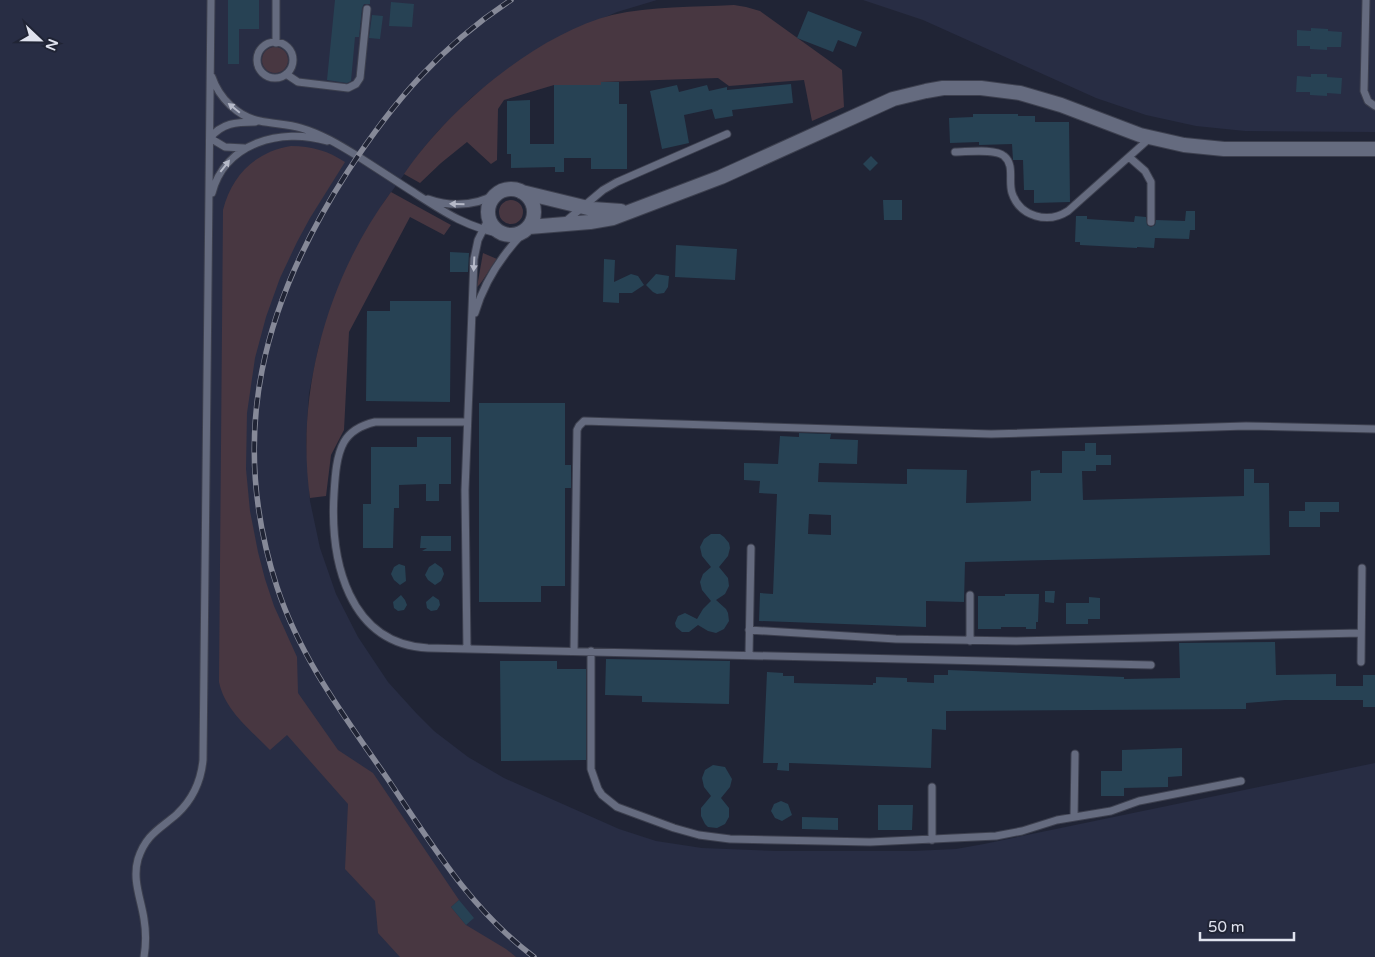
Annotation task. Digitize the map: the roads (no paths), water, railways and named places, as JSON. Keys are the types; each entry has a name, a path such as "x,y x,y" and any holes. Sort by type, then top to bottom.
{"street":[{"path":"629,211 583,207 520,191 507,190 496,195 489,206 486,224 506,235 559,225 602,221 721,177 893,99 943,88 980,88 1020,93 1061,105 1117,128 1150,138 1184,145 1224,149 1375,149"},
{"path":"520,191 533,204 534,216 526,230"}],"lane":[{"path":"144,957 144,918 136,881 138,859 152,833 176,815 191,799 200,780 203,760 211,0"},
{"path":"276,0 276,43"},
{"path":"1366,0 1364,91 1368,101 1375,106"},
{"path":"286,74 294,80 303,83 348,88 356,84 360,78 367,9"},
{"path":"269,43 286,46 292,54 292,67 286,74 278,78 269,78 262,73 257,65 257,56 262,48 269,43"},
{"path":"210,72 219,92 233,108 252,119 302,128 331,140 447,215 486,224 478,240 474,259 464,522 467,648"},
{"path":"210,138 218,130 234,122 268,122"},
{"path":"559,225 603,190 617,182 727,134"},
{"path":"210,138 225,147 239,149 272,138 297,136 321,140 344,148"},
{"path":"955,152 995,152 1004,156 1010,167 1010,186 1014,199 1029,214 1044,218 1057,217 1068,211 1150,138"},
{"path":"209,211 212,191 220,174 231,159 246,147"},
{"path":"1129,157 1145,170 1151,182 1150,222"},
{"path":"412,191 435,201 455,205 475,203 501,192"},
{"path":"472,323 490,278 506,252 526,230"},
{"path":"574,651 577,430 584,421 990,434 1246,426 1375,428"},
{"path":"468,422 375,422 360,427 348,437 341,450 333,504 335,539 342,575 353,601 367,622 385,636 405,645 417,647 1151,665"},
{"path":"749,655 751,548"},
{"path":"1361,662 1362,568"},
{"path":"970,595 970,641"},
{"path":"749,630 896,639 970,641 1361,633"},
{"path":"590,651 591,769 598,790 617,807 674,828 714,838 862,842 996,836 1022,831 1057,820 1111,810 1139,801 1241,781"},
{"path":"1074,817 1075,754"},
{"path":"932,787 932,840"}],"railway":[{"path":"511,0 462,36 420,77 365,146 318,220 294,270 275,320 262,371 255,423 255,476 262,531 277,587 298,638 311,663 340,709 453,874 490,918 534,957"}]}
